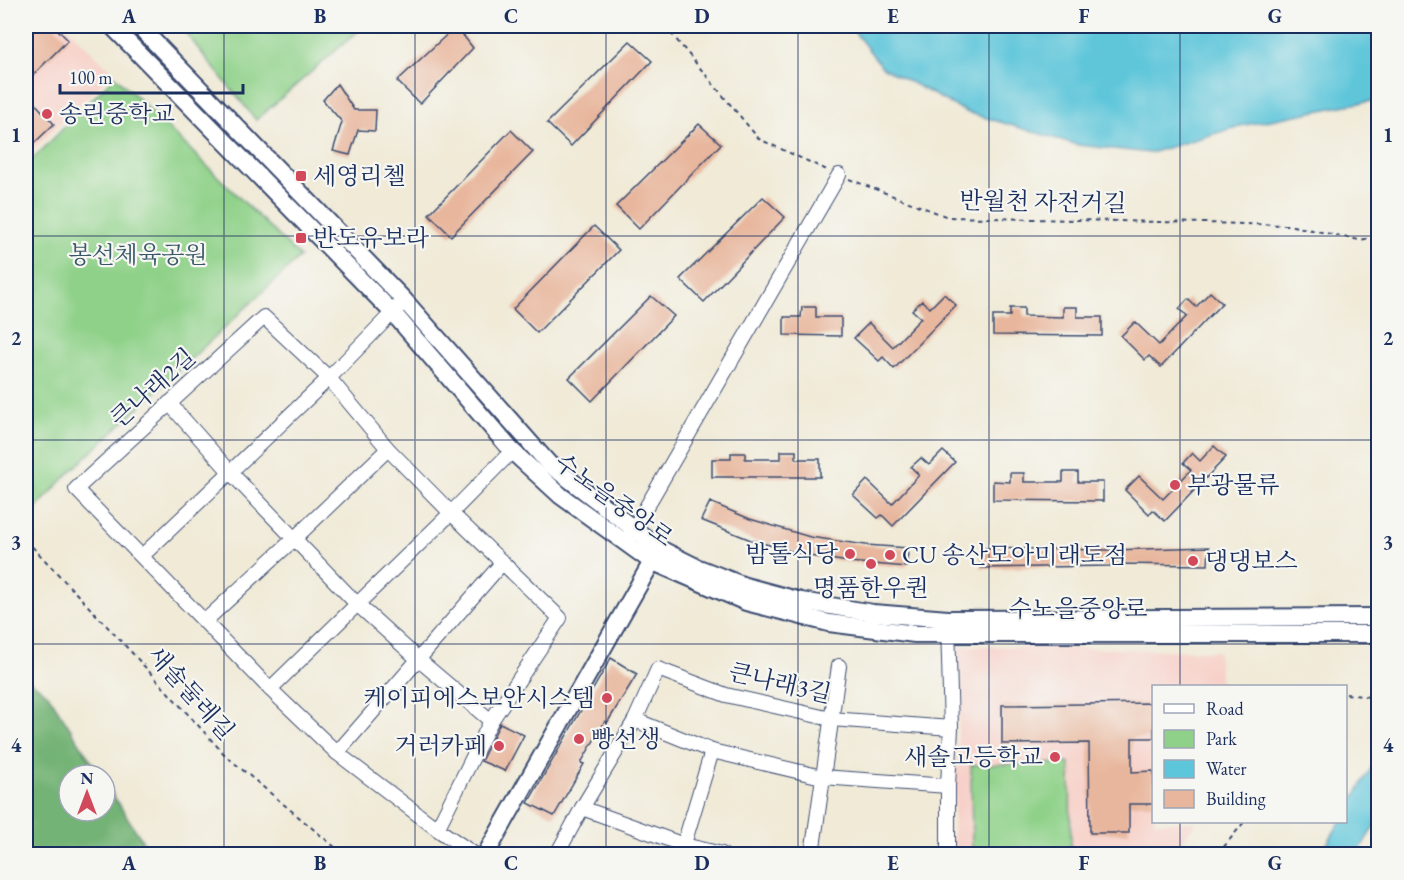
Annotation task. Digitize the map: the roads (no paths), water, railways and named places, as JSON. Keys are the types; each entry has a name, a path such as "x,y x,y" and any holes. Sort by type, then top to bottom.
{"main road":[{"name":"수노을중앙로","path":"112,26 394,314 512,451 561,496 630,536"},
{"name":"수노을중앙로","path":"139,26 404,300 549,464 630,536 655,555 746,602 829,623 915,634 948,626 1378,617"},
{"path":"486,855 655,555"},
{"name":"수노을중앙로","path":"948,626 1378,634"}],"street":[{"path":"630,536 839,175"},
{"path":"142,556 329,378 394,314 404,300"},
{"name":"큰나래2길","path":"437,829 491,721 560,618 388,449 329,378 264,317 76,489 270,689 337,753 437,829 474,855"},
{"path":"169,403 231,473 356,603 491,721"},
{"path":"205,621 388,449"},
{"path":"270,689 512,451"},
{"path":"337,753 503,562"},
{"path":"948,626 951,728 948,855"},
{"path":"812,855 839,666"},
{"name":"큰나래3길","path":"557,855 582,807 634,720 658,669 726,695 831,719 951,728"},
{"path":"634,720 712,751 822,777 948,786"},
{"path":"683,850 712,751"},
{"path":"582,807 683,850 722,855"}],"water":[{"path":"850,26 996,26 1013,27 1025,32 1036,26 1378,26 1378,100 1240,126 1150,153 1078,145 966,112 882,67"},
{"path":"1378,756 1378,820 1357,854 1321,854 1339,823 1347,823 1347,810"}],"place":[{"name":"송린중학교","path":"47,114"},
{"name":"세영리첼","path":"301,176"},
{"name":"반도유보라","path":"301,238"},
{"name":"부광물류","path":"1175,485"},
{"name":"밤톨식당","path":"850,554"},
{"name":"CU 송산모아미래도점","path":"890,555"},
{"name":"댕댕보스","path":"1193,561"},
{"name":"명품한우퀀","path":"871,564"},
{"name":"케이피에스보안시스템","path":"607,698"},
{"name":"빵선생","path":"579,739"},
{"name":"거러카페","path":"499,746"},
{"name":"새솔고등학교","path":"1055,757"}],"park label":[{"name":"봉선체육공원","path":"138,255"}]}
